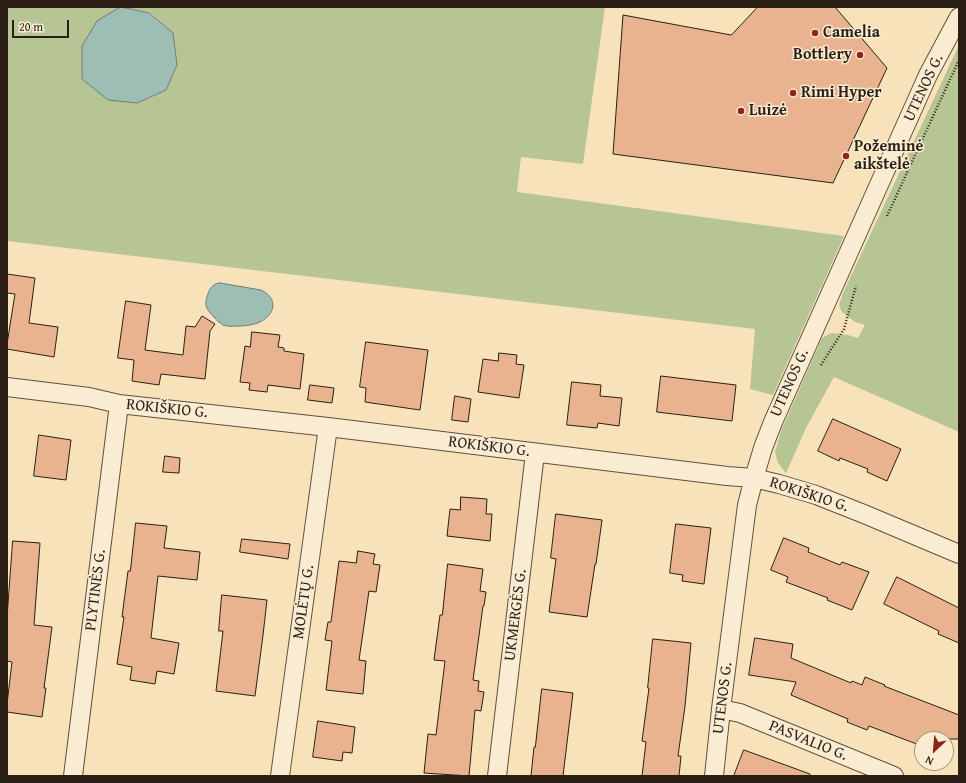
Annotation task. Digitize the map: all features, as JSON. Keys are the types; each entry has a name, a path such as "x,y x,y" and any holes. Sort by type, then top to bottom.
{"street":[{"name":"UTENOS G.","path":"714,776 747,505 762,448 928,75 959,17"},
{"name":"ROKIŠKIO G.","path":"7,387 89,397 119,404 328,427 727,476 754,478 816,495 959,554"},
{"name":"PLYTINĖS G.","path":"73,776 119,404"},
{"name":"MOLĖTŲ G.","path":"280,776 328,427"},
{"name":"UKMERGĖS G.","path":"497,776 535,453"},
{"name":"PASVALIO G.","path":"721,709 740,713 894,776"}],"green space":[{"path":"7,7 121,7 605,7 583,164 521,157 517,192 844,236 773,395 750,389 755,329 7,241","holes":["121,7 149,13 173,33 177,65 166,90 137,103"]},
{"path":"959,45 959,432 834,377 806,428 786,473 778,463 775,452 781,431 822,338 831,333 858,338 865,325 855,322 842,312 839,305 843,293"}],"water":[{"path":"121,7 149,13 173,33 177,65 166,90 137,103 108,100 82,79 82,46 97,21"},
{"path":"220,283 261,290 270,297 273,306 272,310 265,319 255,324 242,326 223,325 209,312 206,303 212,286"}],"building":[{"name":"Luizė","path":"758,7 835,7 887,68 833,183 613,154 623,15 731,35"},
{"path":"7,274 35,278 29,323 58,327 54,357 7,349 15,294 7,293"},
{"path":"126,301 151,305 145,350 183,355 186,326 195,327 202,316 215,324 210,331 205,379 161,374 159,385 132,381 134,360 118,358"},
{"path":"252,332 280,335 278,347 284,348 284,351 304,354 300,389 268,385 267,392 249,390 250,383 240,382 245,346 250,347"},
{"path":"366,342 428,350 420,410 365,402 366,388 360,387"},
{"path":"499,353 517,355 516,364 524,365 519,398 478,392 483,359 498,361"},
{"path":"661,376 736,385 732,421 657,412"},
{"path":"572,382 601,385 600,396 622,398 619,426 598,423 597,428 567,425"},
{"path":"310,385 334,388 332,403 308,400"},
{"path":"455,396 471,399 468,422 452,420"},
{"path":"833,419 901,449 887,481 867,472 868,469 840,458 839,461 818,451"},
{"path":"39,435 71,440 66,480 34,476"},
{"path":"165,456 180,458 179,473 163,472"},
{"path":"461,497 487,499 486,514 492,514 490,541 447,536 450,509 460,510"},
{"path":"556,514 602,520 587,617 549,612 556,559 551,558"},
{"path":"136,523 167,526 164,548 200,552 197,580 158,576 151,638 179,643 174,674 157,671 155,684 130,680 132,667 117,664 124,617 122,617 128,571 130,571"},
{"path":"676,524 711,528 704,584 682,581 683,575 670,573"},
{"path":"784,538 809,548 808,552 840,565 842,562 869,572 852,610 827,600 828,598 786,582 788,577 771,570"},
{"path":"242,539 290,544 288,559 240,552"},
{"path":"13,541 40,543 34,625 52,627 44,688 46,688 42,717 7,712 12,662 7,661 7,618"},
{"path":"358,551 375,554 373,564 380,565 376,592 369,591 359,660 366,661 363,694 326,690 332,641 325,640 328,622 331,622 339,561 356,563"},
{"path":"448,564 483,569 480,591 486,592 473,680 479,681 478,691 484,692 481,711 475,710 469,776 424,773 428,734 436,735 445,661 434,660 440,615 442,615"},
{"path":"897,577 959,608 959,643 938,634 939,631 884,604"},
{"path":"222,595 267,600 255,696 216,691 223,631 219,631"},
{"path":"755,638 793,644 791,658 851,683 852,681 862,685 865,677 885,685 884,686 959,715 959,739 954,739 954,731 914,731 914,743 869,726 867,730 847,722 848,719 791,695 796,682 749,675"},
{"path":"653,639 691,643 685,706 678,756 681,756 679,776 642,776 646,742 642,741 649,688"},
{"path":"542,689 573,693 563,776 531,776"},
{"path":"318,721 355,727 352,753 343,752 342,761 313,757"},
{"path":"744,750 810,774 810,776 734,776"}],"place":[{"name":"Camelia","path":"815,33"},
{"name":"Bottlery","path":"860,55"},
{"name":"Rimi Hyper","path":"793,93"},
{"name":"Luizė","path":"741,111"},
{"name":"Požeminė aikštelė","path":"846,156"}]}
